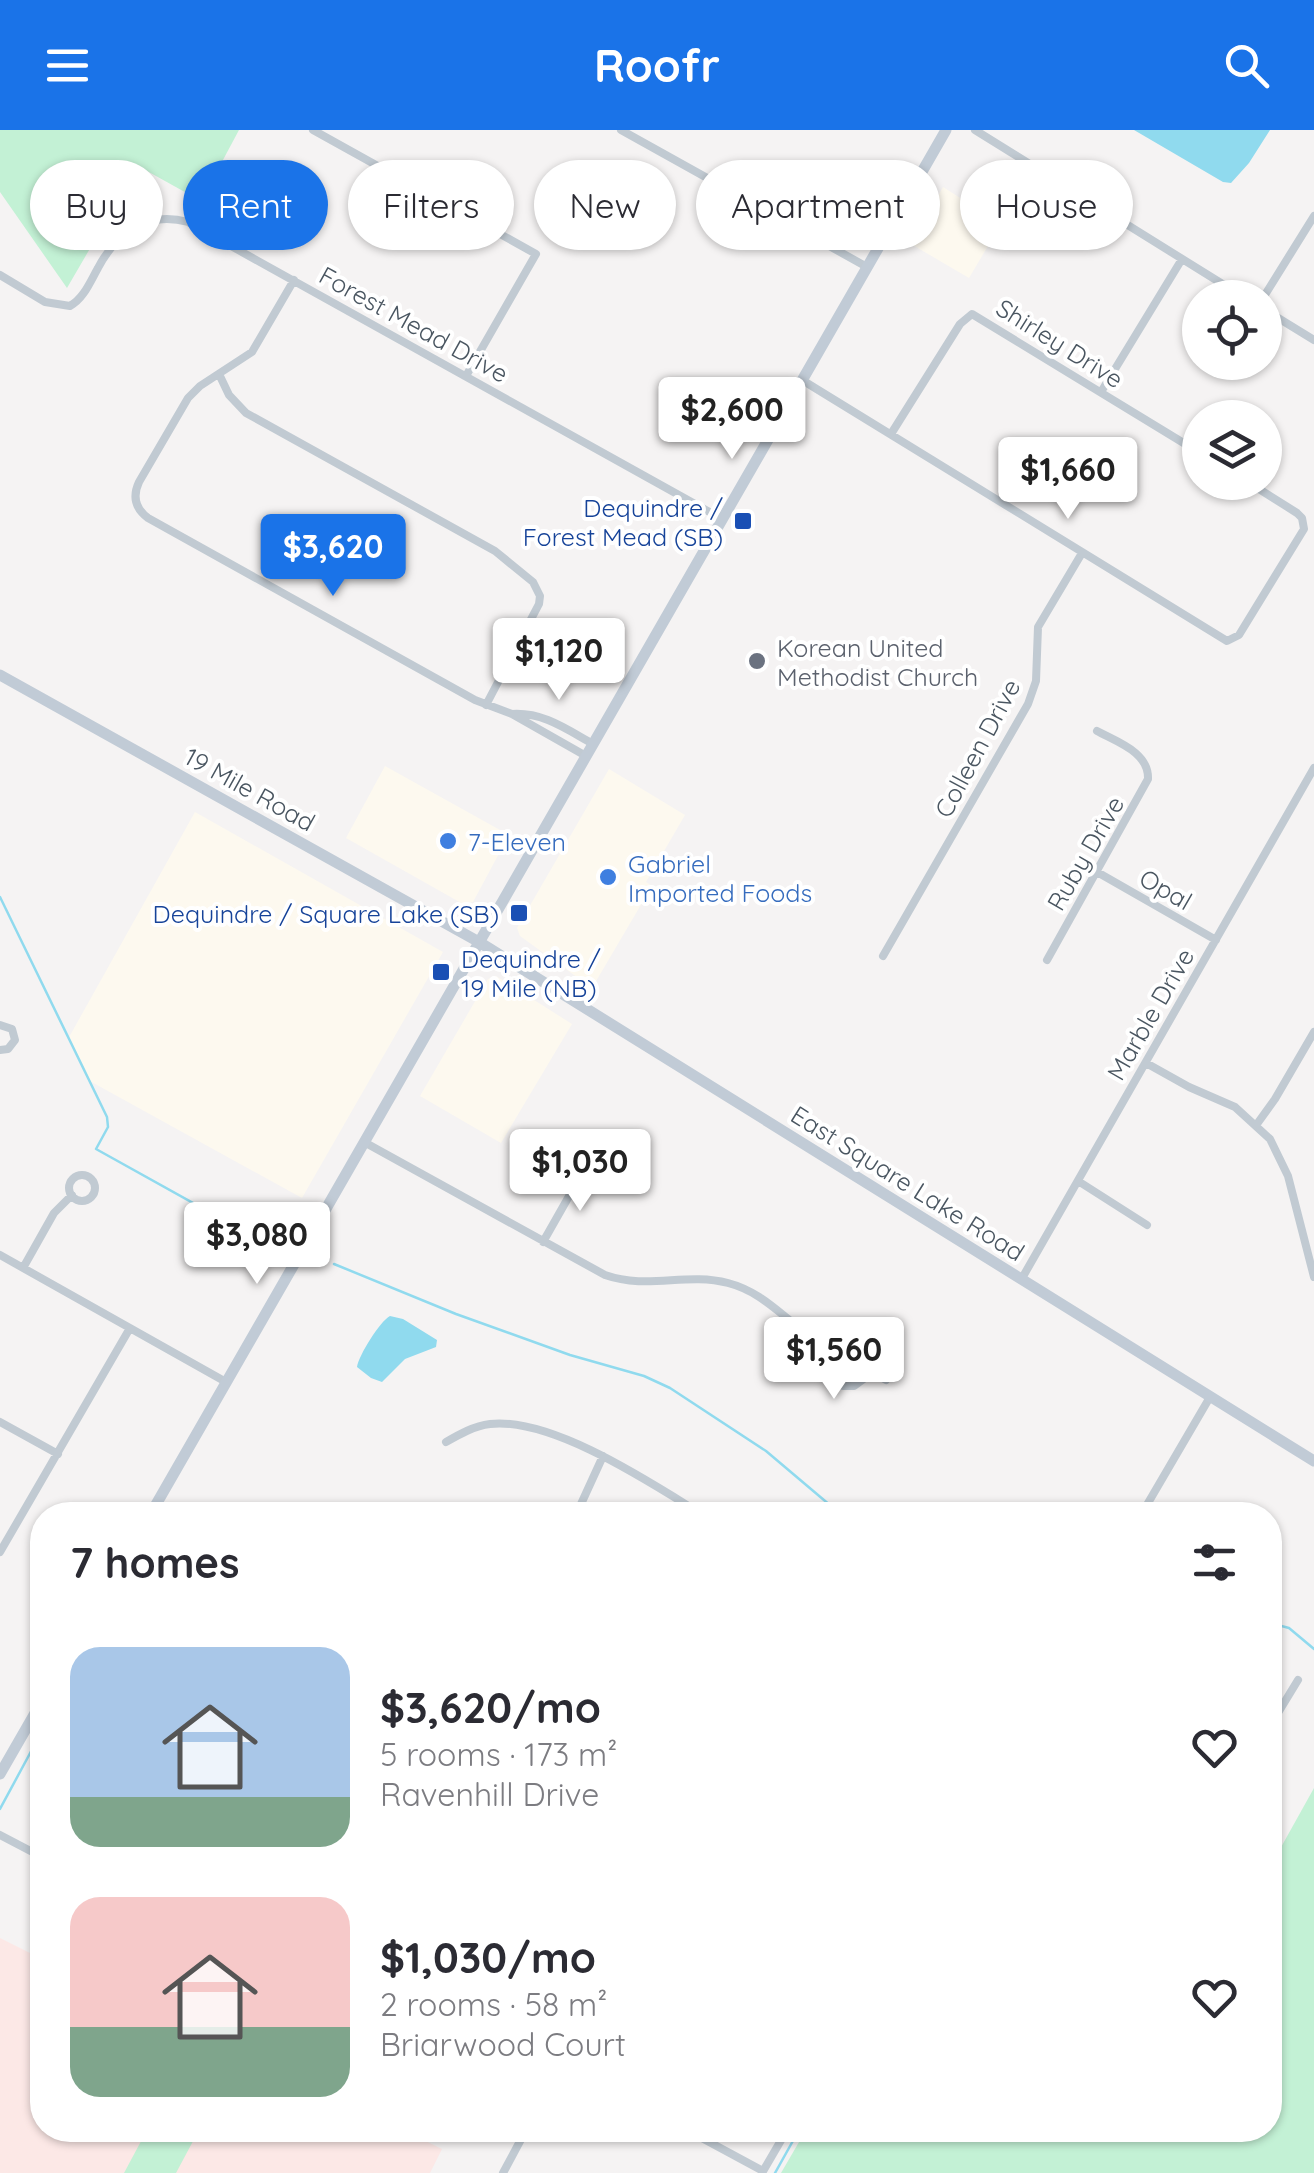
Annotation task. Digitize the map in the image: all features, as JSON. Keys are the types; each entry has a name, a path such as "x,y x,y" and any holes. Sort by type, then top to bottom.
{"main road":[{"path":"157,1502 946,130"},
{"name":"19 Mile Road","path":"0,675 479,942"},
{"name":"East Square Lake Road","path":"479,942 1314,1461"},
{"path":"0,1774 6,1752 30,1717"}],"street":[{"path":"314,130 536,254 466,376"},
{"path":"621,130 867,267"},
{"path":"976,130 1216,280"},
{"path":"1274,280 1314,216"},
{"name":"Forest Mead Drive","path":"0,275 54,306 70,306 83,295 118,238 145,222 166,218 201,228 722,519"},
{"path":"1101,392 1182,259"},
{"path":"294,280 252,352 200,386 184,404 139,482 136,502 148,518 486,705 512,714 542,716 590,750"},
{"name":"Shirley Drive","path":"891,434 969,314 981,317 1182,442"},
{"path":"1282,320 1314,340"},
{"path":"219,374 229,395 246,412 495,551 534,582 540,596 536,612 486,705"},
{"path":"802,380 1216,636 1231,641 1239,635 1301,535 1304,524 1297,513 1276,500"},
{"name":"Colleen Drive","path":"883,956 1028,704 1036,680 1038,627 1082,552"},
{"name":"Ruby Drive","path":"1046,960 1141,795 1149,772 1140,757 1097,730"},
{"name":"Marble Drive","path":"1020,1280 1314,768"},
{"name":"Opal","path":"1097,872 1216,940"},
{"path":"0,1025 12,1029 15,1040 12,1046 0,1050"},
{"path":"1256,1124 1275,1100 1314,1032"},
{"path":"1146,1063 1230,1104 1256,1124 1274,1145 1313,1263 1314,1277"},
{"path":"364,1142 590,1268 620,1280 647,1284 715,1280 744,1288 886,1380"},
{"path":"544,1242 585,1168"},
{"path":"1078,1181 1147,1224"},
{"path":"23,1268 54,1214 72,1195"},
{"path":"0,1256 226,1382"},
{"path":"0,1552 130,1328"},
{"path":"840,1353 837,1378 844,1386 854,1386 872,1372"},
{"path":"1149,1502 1210,1397"},
{"path":"0,1422 58,1454"},
{"path":"446,1442 476,1427 508,1424 538,1430 603,1456 681,1502"},
{"path":"582,1502 603,1456"},
{"path":"1282,1706 1298,1680"},
{"path":"0,1835 30,1851"},
{"path":"503,2173 520,2142"},
{"path":"708,2142 762,2172 779,2142"}],"shaded area":[{"path":"943,187 960,198 960,250 986,250 969,278 921,250 940,250"},
{"path":"385,766 509,835 473,902 463,904 346,838"},
{"path":"609,769 685,815 646,882 652,886 592,988 520,936 517,928"},
{"path":"195,812 443,952 302,1198 88,1080 68,1039"},
{"path":"496,976 572,1024 501,1143 420,1096 488,979"},
{"path":"0,1938 30,1953 30,2142 428,2142 442,2149 430,2173 0,2173"}],"green space":[{"path":"0,130 239,130 223,160 183,160 183,191 163,180 163,160 30,160 30,235 0,192"},
{"path":"40,250 89,250 67,288"},
{"path":"1314,1788 1314,2173 781,2173 799,2142 1282,2142 1282,1845"},
{"path":"141,2142 193,2142 176,2173 124,2173"}],"water":[{"path":"1134,130 1270,130 1231,183"},
{"path":"390,1316 403,1319 437,1340 436,1347 405,1359 382,1382 357,1367 370,1339"}],"waterway":[{"path":"0,897 107,1117 108,1127 96,1149 265,1243"},
{"path":"334,1264 456,1314 670,1388 766,1451 826,1502"},
{"path":"1282,1626 1314,1649"},
{"path":"0,1809 30,1753"},
{"path":"775,2173 792,2142"}],"place":[{"name":"Dequindre / Forest Mead (SB)","path":"743,521"},
{"name":"Korean United Methodist Church","path":"757,661"},
{"name":"7-Eleven","path":"448,841"},
{"name":"Gabriel Imported Foods","path":"608,877"},
{"name":"Dequindre / Square Lake (SB)","path":"519,913"},
{"name":"Dequindre / 19 Mile (NB)","path":"441,972"}]}
